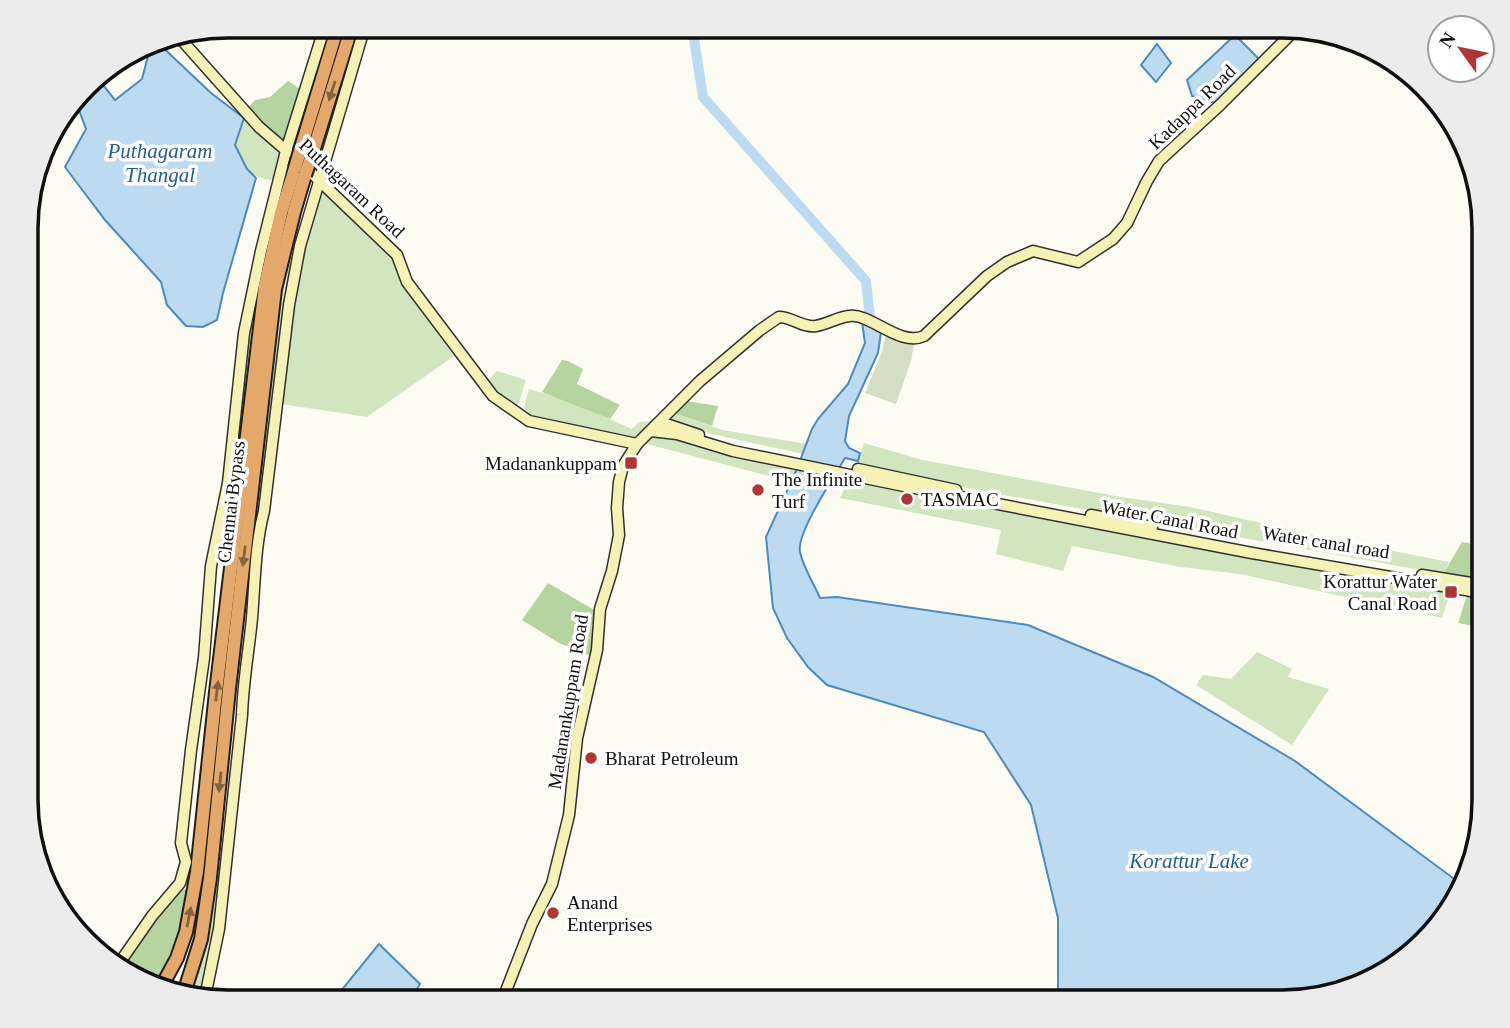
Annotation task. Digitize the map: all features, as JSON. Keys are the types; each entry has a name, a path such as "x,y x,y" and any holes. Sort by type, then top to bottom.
{"highway":[{"name":"Chennai Bypass","path":"186,984 201,939 210,878 275,289 300,172 335,39"},
{"name":"Chennai Bypass","path":"305,155 347,39"},
{"name":"Chennai Bypass","path":"167,979 186,932 197,872 265,286 281,213 300,172"}],"main road":[{"path":"123,957 152,916 180,883 186,862 181,844 204,659 211,566 228,483 244,333 286,151 321,39"},
{"path":"207,988 219,929 259,530 289,305 300,246 361,39"},
{"name":"Kadappa Road","path":"662,420 700,381 773,320 786,317 816,326 849,315 862,317 905,337 917,339 924,336 987,276 1007,262 1033,251 1077,261 1113,239 1127,223 1159,161 1286,39"},
{"name":"Puthagaram Road","path":"185,44 259,127 320,179 397,255 407,282 493,396 529,421 637,444"},
{"path":"637,444 662,420 732,444 796,461"},
{"path":"651,431 677,434 733,451 852,471"},
{"name":"Madanankuppam Road","path":"507,989 530,928 552,884 566,832 577,738 597,650 600,609 620,535 617,508 619,482 623,466 637,444"},
{"name":"Water canal road","path":"852,471 934,484 1265,551 1471,583"},
{"name":"Water Canal Road","path":"852,471 1252,553 1471,591"}],"green space":[{"path":"288,81 300,89 283,144 248,108 255,100 270,97"},
{"path":"244,118 280,152 275,181 253,174 242,160 235,145"},
{"path":"322,191 393,256 402,286 454,356 367,417 282,404 305,250"},
{"path":"262,258 268,260 239,480 231,479 247,334"},
{"path":"285,262 294,264 264,482 256,483 275,320"},
{"path":"886,334 914,344 896,404 865,393 882,352"},
{"path":"562,360 583,369 577,384 620,405 610,419 542,392"},
{"path":"497,371 526,380 518,405 515,406 494,390 487,381"},
{"path":"529,389 564,399 632,429 639,422 653,421 633,438 535,418 524,408"},
{"path":"686,401 718,406 712,426 674,413"},
{"path":"674,413 722,430 807,444 803,454 712,434 668,419"},
{"path":"653,435 683,439 698,446 796,471 792,482 643,443"},
{"path":"864,443 923,460 1115,496 1190,507 1449,562 1443,574 977,490 857,465"},
{"path":"848,481 1450,593 1442,618 1240,574 1181,567 1072,546 1063,571 996,554 1001,530 840,498"},
{"path":"1462,542 1471,544 1471,578 1443,574"},
{"path":"548,583 596,611 593,657 559,643 522,620"},
{"path":"1467,595 1471,596 1471,626 1458,623"},
{"path":"1257,652 1292,669 1288,677 1329,689 1292,745 1196,685 1203,675 1231,679"},
{"path":"214,870 220,870 216,929 205,988 189,985"},
{"path":"188,889 181,929 160,976 127,959 150,925 182,890"}],"water":[{"path":"1231,39 1239,39 1259,59 1215,103 1192,96 1187,80"},
{"path":"1157,44 1171,63 1156,82 1141,65"},
{"name":"Puthagaram Thangal","path":"165,50 211,93 244,118 235,145 247,169 256,178 217,320 203,327 186,326 167,305 161,282 105,220 65,167 86,129 80,112 86,103 104,86 115,100 142,79 148,57"},
{"name":"Korattur Lake","path":"862,322 881,332 878,353 849,416 845,441 849,448 860,453 858,461 845,458 810,519 800,543 804,564 820,598 837,597 1028,625 1153,677 1295,761 1454,879 1432,915 1407,942 1365,970 1306,988 1058,990 1058,918 1031,805 984,732 827,685 808,667 787,638 773,608 766,537 812,429 848,384 865,343"},
{"path":"379,944 420,984 417,989 342,989"}],"waterway":[{"path":"694,39 703,97 866,281 871,327"}],"place":[{"name":"Madanankuppam","path":"631,463"},
{"name":"The Infinite Turf","path":"758,490"},
{"name":"TASMAC","path":"907,499"},
{"name":"Korattur Water Canal Road","path":"1451,592"},
{"name":"Bharat Petroleum","path":"591,758"},
{"name":"Anand Enterprises","path":"553,913"}]}
